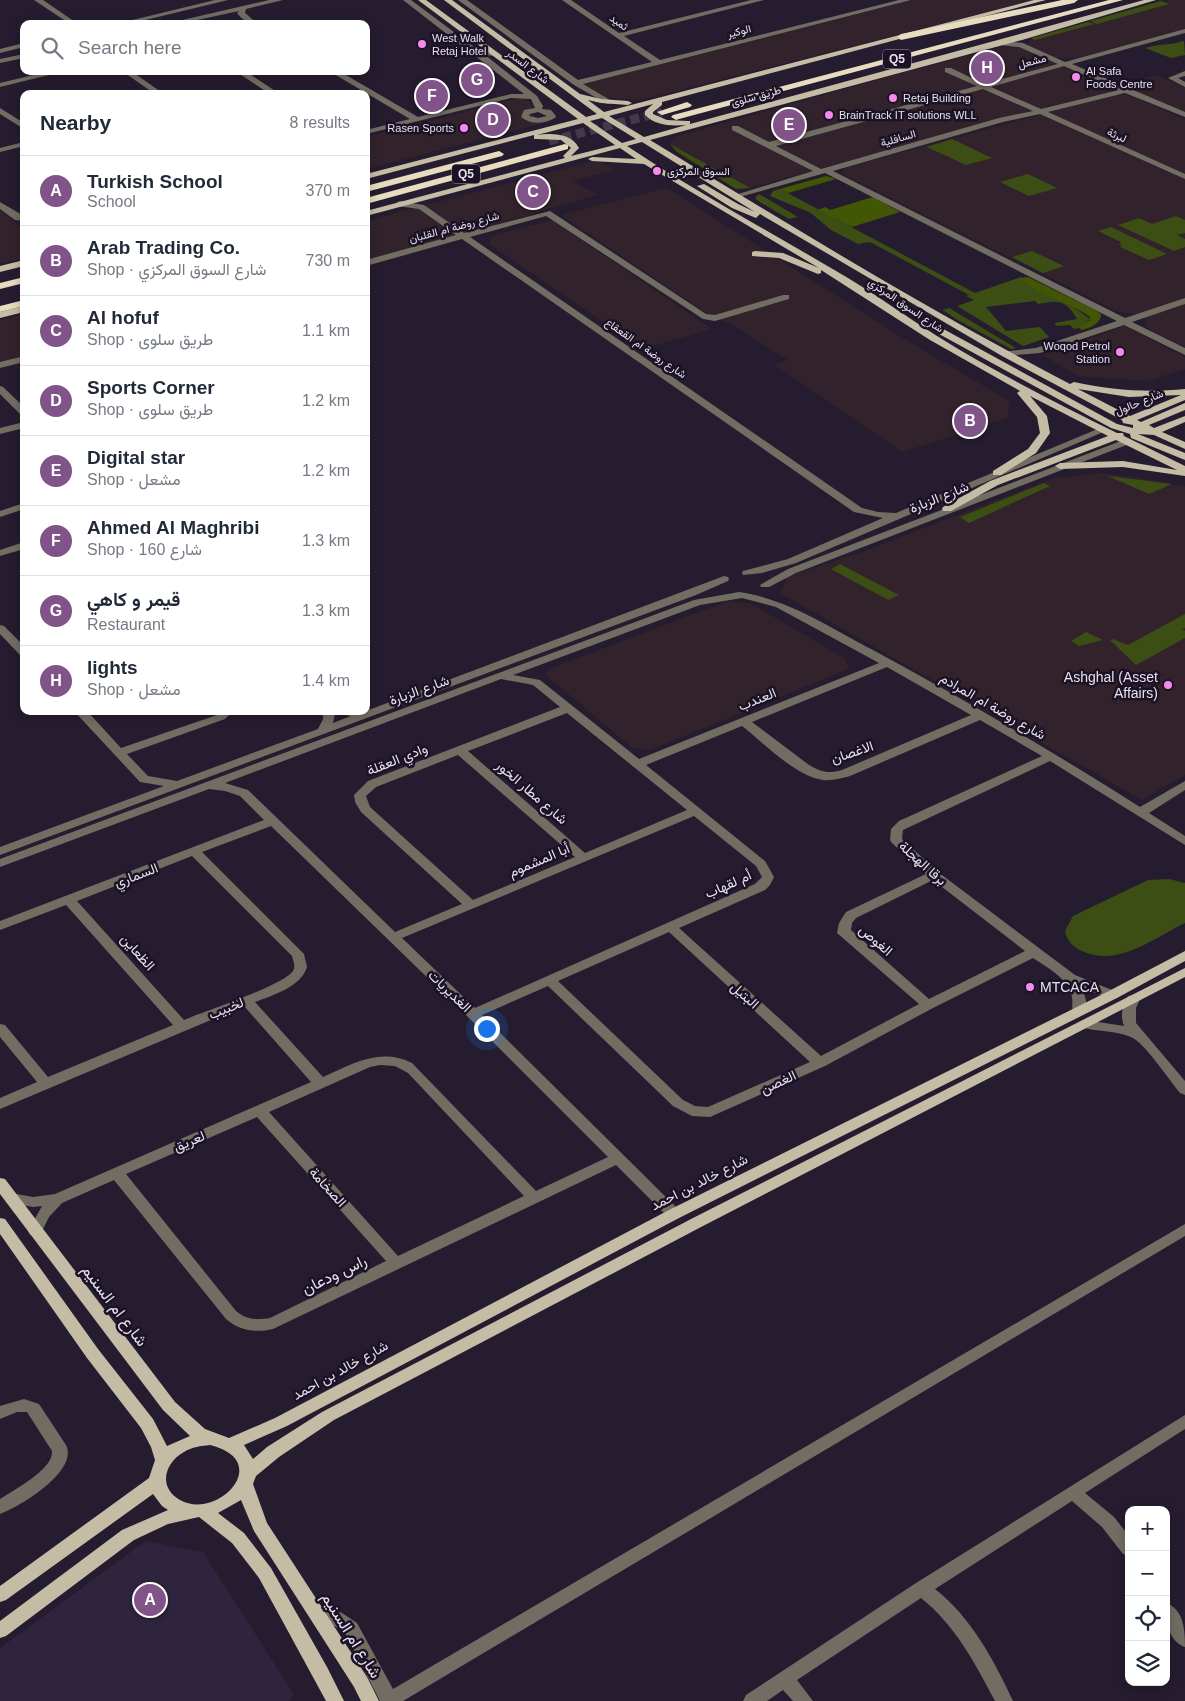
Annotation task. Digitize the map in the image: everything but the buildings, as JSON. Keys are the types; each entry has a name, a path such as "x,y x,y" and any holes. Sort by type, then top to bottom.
{"highway":[{"path":"901,37 1074,0"},
{"name":"طريق سلوى","path":"661,105 1080,0"},
{"name":"طريق سلوى","path":"676,117 1119,0"},
{"path":"920,64 1129,0"},
{"path":"530,146 549,141"},
{"name":"Q5","path":"370,188 510,151"},
{"name":"طريق سلوى","path":"370,200 566,154"},
{"path":"0,275 20,270"},
{"path":"0,286 20,281"},
{"path":"0,299 20,293"},
{"path":"0,309 20,304"}],"main road":[{"path":"441,0 458,8"},
{"name":"شارع السدر","path":"448,0 602,115 608,121 611,130"},
{"name":"طريق سلوى","path":"370,176 592,117 661,105 786,67 1042,0"},
{"path":"1020,42 1152,0"},
{"path":"425,2 425,14"},
{"name":"شارع السدر","path":"425,2 561,105 583,120 611,130 626,144"},
{"path":"490,30 514,40"},
{"name":"طريق سلوى","path":"566,154 643,140 1002,43"},
{"path":"525,46 532,63"},
{"path":"494,54 514,61 526,68 611,130"},
{"path":"574,94 607,102 661,105"},
{"path":"541,131 555,124 562,116 561,105"},
{"path":"661,105 650,109 648,113 650,117 659,121 682,124 714,121"},
{"path":"566,154 582,151 598,141 633,112 661,105"},
{"path":"668,154 665,145 670,137 726,120 732,116"},
{"path":"541,131 629,131 684,128"},
{"path":"629,131 643,140"},
{"path":"420,203 432,196 466,183 566,154 574,151 575,146 562,138 540,137 500,141"},
{"name":"شارع السوق المركزي","path":"643,140 788,228 1005,354 1130,420 1185,446"},
{"path":"626,144 735,206 788,228"},
{"name":"شارع السوق المركزي","path":"626,144 650,164 727,212 858,288 944,344 1014,384 1103,430 1127,435 1185,470"},
{"path":"566,154 650,164"},
{"path":"370,213 400,204"},
{"path":"727,212 753,232 763,243 761,250 755,254 780,255 808,268 835,274"},
{"path":"0,269 20,264"},
{"path":"858,288 1114,426 1127,435 1185,457"},
{"path":"0,315 20,310"},
{"path":"1054,380 1118,393 1150,395 1185,392"},
{"path":"997,473 1032,450 1045,433 1042,416 1014,384"},
{"name":"شارع حالول","path":"1103,430 1185,397"},
{"path":"1127,435 1141,425 1185,406"},
{"path":"948,509 994,483 1127,435 1154,432 1185,419"},
{"path":"1127,435 1130,420"},
{"path":"1060,466 1122,464 1185,475"},
{"name":"شارع خالد بن احمد","path":"247,1478 280,1447 328,1416 1082,1017 1112,995 1185,955"},
{"name":"شارع خالد بن احمد","path":"231,1444 281,1422 674,1214 962,1071 1082,1017 1133,999 1185,972"},
{"name":"شارع ام السنيم","path":"0,1183 35,1232 169,1406 210,1439"},
{"path":"0,1223 106,1373 146,1421 160,1446 163,1460 157,1481 160,1491 166,1500 176,1507 197,1510 238,1538 264,1573 321,1672 335,1701"},
{"path":"0,1631 128,1535 164,1518 228,1502 238,1494 247,1478 247,1461 241,1451 231,1444 210,1439 186,1443 173,1450 163,1460"},
{"name":"شارع ام السنيم","path":"247,1478 252,1508 260,1526 361,1682 370,1701"},
{"path":"0,1595 157,1481"}],"street":[{"path":"38,0 69,20"},
{"path":"136,20 222,0"},
{"path":"153,20 239,0"},
{"path":"174,20 262,1 279,0"},
{"path":"407,0 523,89 538,104 538,110"},
{"name":"شارع السدر","path":"462,0 514,40 607,102"},
{"name":"ثميد","path":"566,0 658,63"},
{"path":"618,35 760,0"},
{"name":"الوكير","path":"576,83 907,0"},
{"path":"185,20 244,7 262,1"},
{"path":"244,7 241,13 249,20"},
{"name":"مشعل","path":"769,145 1185,31"},
{"path":"1002,43 1020,42 1064,64 1185,115"},
{"path":"0,50 20,47"},
{"path":"0,50 20,48"},
{"path":"476,52 494,54"},
{"path":"0,59 20,55"},
{"name":"لبرثة","path":"948,70 1185,177"},
{"path":"1185,73 1172,78 1185,85"},
{"path":"0,85 44,75"},
{"path":"132,75 154,90"},
{"path":"246,75 270,90"},
{"path":"340,75 366,90"},
{"path":"511,96 523,89"},
{"path":"1040,112 1126,90"},
{"path":"370,92 416,119"},
{"path":"370,131 511,96 531,96"},
{"path":"0,110 20,120"},
{"name":"السافلية","path":"736,196 1002,120 1040,112"},
{"path":"735,128 1125,320 1185,352"},
{"path":"0,150 20,145"},
{"name":"شارع روضة ام القعقاع","path":"400,204 420,203 463,236 858,510 878,515 899,516"},
{"path":"0,206 20,218"},
{"name":"شارع روضة ام القلبان","path":"370,262 547,213 703,316 715,318 786,297"},
{"path":"1005,354 1037,351 1185,301"},
{"path":"0,366 20,360"},
{"path":"0,388 20,409"},
{"path":"0,432 20,426"},
{"name":"شارع الزبارة","path":"370,713 724,579 731,574 747,573 777,566 1103,430"},
{"name":"شارع الزبارة","path":"0,863 698,602 758,592 765,585 786,573 1060,466 1127,435"},
{"path":"0,514 20,507"},
{"path":"858,510 864,520 866,530"},
{"path":"0,553 20,546"},
{"name":"شارع روضة ام المرادم","path":"747,573 758,576 780,605"},
{"path":"724,579 722,585 724,588 742,595"},
{"name":"شارع روضة ام المرادم","path":"742,595 780,605 888,663 1051,756 1185,841"},
{"path":"0,628 20,649"},
{"name":"العندب","path":"638,764 888,663"},
{"path":"533,664 532,674 536,682"},
{"name":"أم لقهاب","path":"473,1014 760,887 766,882 768,877 761,864 536,682 518,678 498,677"},
{"name":"وادي العقلة","path":"471,906 365,809 360,795 372,784 568,708"},
{"path":"84,715 144,779 162,783 181,784"},
{"path":"119,753 223,715"},
{"path":"322,731 330,719 330,715"},
{"name":"شارع الزبارة","path":"0,850 364,715"},
{"name":"الاغصان","path":"743,721 804,768 822,776 835,776 980,716"},
{"name":"شارع مطار الخور","path":"460,750 583,858"},
{"name":"برقا الهجلة","path":"1051,756 903,824 896,829 896,840 934,875 1070,978 1112,995"},
{"path":"207,786 227,787 244,792 244,781 248,770"},
{"path":"136,800 144,779"},
{"path":"1141,812 1185,785"},
{"name":"الغديريات","path":"244,792 473,1014 674,1214"},
{"name":"أبا المشموم","path":"394,937 696,811"},
{"name":"السماري","path":"0,926 272,821"},
{"path":"0,842 19,843"},
{"name":"لخبيب","path":"0,1104 292,980 298,974 301,968 301,961 297,954 195,852"},
{"name":"الغوص","path":"928,1005 844,933 844,926 846,920 851,915 934,875"},
{"name":"الظعاين","path":"69,900 182,1026"},
{"name":"البتيل","path":"670,926 820,1063"},
{"name":"الغصن","path":"549,980 678,1103 692,1111 710,1112 820,1063 928,1005 1034,952"},
{"path":"1070,978 1079,997 1082,1017 1136,1034"},
{"path":"1133,999 1128,1017 1136,1034 1153,1050 1185,1090"},
{"path":"246,1000 320,1082"},
{"path":"0,1028 46,1084"},
{"name":"لعريق","path":"11,1198 33,1202 57,1199 260,1111 320,1082 367,1063 393,1060 413,1070 534,1198"},
{"name":"الصخامة","path":"260,1111 396,1263"},
{"name":"راس ودعان","path":"117,1173 231,1315 239,1322 249,1326 273,1323 618,1158"},
{"name":"لعريق","path":"35,1232 43,1214 57,1199"},
{"path":"316,1611 336,1618 351,1628 389,1701 1185,1229"},
{"path":"0,1413 21,1405 32,1408 60,1450 61,1456 56,1468 0,1507"},
{"path":"752,1701 922,1588 1185,1421"},
{"path":"1073,1492 1108,1522 1125,1544"},
{"path":"922,1588 944,1606 963,1628 1004,1701"},
{"path":"1170,1616 1185,1640"},
{"path":"785,1679 804,1701"}],"shaded area":[{"path":"912,0 1035,0 641,100 606,98 582,84"},
{"path":"1172,0 1185,0 1185,29 1079,59 1057,58 1027,45 1032,39"},
{"path":"1001,47 1020,47 1121,90 1044,111 1038,109 750,188 670,144 674,137"},
{"path":"1156,75 1185,87 1185,115 1117,86"},
{"path":"1113,95 1128,95 1185,119 1185,303 1143,317 1136,314 1119,312 842,174 844,168"},
{"path":"523,97 533,104 529,114 544,123 370,168 370,136"},
{"path":"597,160 615,170 573,181 598,195 370,260 370,220"},
{"path":"667,188 903,338 1009,401 1008,418 902,452 775,365 788,360 734,326 706,313 561,215"},
{"path":"0,210 20,225 20,259 0,264"},
{"path":"552,220 712,329 642,349 489,244 491,236"},
{"path":"1185,304 1185,347 1147,328 1144,317"},
{"path":"20,315 20,356 0,362 0,320"},
{"path":"1125,326 1185,357 1185,369 1147,381 1078,376 1042,355"},
{"path":"1100,473 1141,478 1185,487 1185,775 1142,800 780,593 787,577 859,553 1051,479"},
{"path":"725,602 750,603 846,659 849,669 650,750 632,748 545,674 554,667"},
{"path":"146,1541 203,1552 293,1693 289,1701 0,1701 0,1648"}],"green space":[{"path":"1161,1 1169,4 1097,24 1090,21"},
{"path":"1088,22 1094,24 1035,40 1031,38"},
{"path":"1184,41 1185,55 1171,58 1145,48 1174,43"},
{"path":"952,139 992,158 966,165 927,147"},
{"path":"670,144 750,188 736,189 677,152"},
{"path":"1028,174 1057,188 1029,196 1000,182"},
{"path":"826,176 836,179 788,193 780,189"},
{"path":"780,189 975,293 1021,277 1072,303 1068,303 1090,319 1080,328 1074,329 1070,325 1057,326 1054,323 1077,319 1068,307 1059,302 1038,304 1035,301 986,307 1006,331 1040,327 1049,337 1023,346 957,306 974,300 966,296 969,295 870,242 858,244 831,230 811,213 770,196 773,191"},
{"path":"759,194 798,217 789,219 758,201 755,198"},
{"path":"873,197 900,212 852,227 818,210 825,207 830,210"},
{"path":"1176,216 1185,220 1185,233 1177,235 1185,239 1185,247 1174,251 1118,225 1139,218 1152,224"},
{"path":"1111,227 1167,254 1149,260 1120,247 1122,246 1119,244 1121,242 1098,231"},
{"path":"1032,251 1064,266 1043,273 1012,257"},
{"path":"1025,277 1095,310 1101,314 1101,317 1091,327 1081,330 1080,327 1090,320 1090,317 1082,311 1037,290 1020,279"},
{"path":"949,308 1016,348 1011,349 943,310"},
{"path":"1108,476 1172,484 1149,494"},
{"path":"1044,483 1050,486 969,523 960,517"},
{"path":"840,564 899,595 888,600 831,569"},
{"path":"1185,614 1185,628 1182,629 1185,631 1185,638 1136,665 1110,640 1113,639 1128,645"},
{"path":"1086,632 1103,640 1079,646 1071,641"},
{"path":"1169,879 1185,883 1185,923 1148,943 1122,954 1095,955 1082,951 1073,946 1069,941 1065,931 1073,916 1148,880"}],"tunnel":[{"path":"549,141 662,112"}],"place":[{"name":"West Walk Retaj Hotel","path":"422,44"},
{"name":"lights","path":"987,68"},
{"name":"Al Safa Foods Centre","path":"1076,77"},
{"name":"قيمر و كاهي","path":"477,80"},
{"name":"Ahmed Al Maghribi","path":"432,96"},
{"name":"Retaj Building","path":"893,98"},
{"name":"BrainTrack IT solutions WLL","path":"829,115"},
{"name":"Sports Corner","path":"493,120"},
{"name":"Digital star","path":"789,125"},
{"name":"Rasen Sports","path":"464,128"},
{"name":"السوق المركزى","path":"657,171"},
{"name":"Al hofuf","path":"533,192"},
{"name":"Woqod Petrol Station","path":"1120,352"},
{"name":"Arab Trading Co.","path":"970,421"},
{"name":"Ashghal (Asset Affairs)","path":"1168,685"},
{"name":"MTCACA","path":"1030,987"},
{"name":"Turkish School","path":"150,1600"}]}
